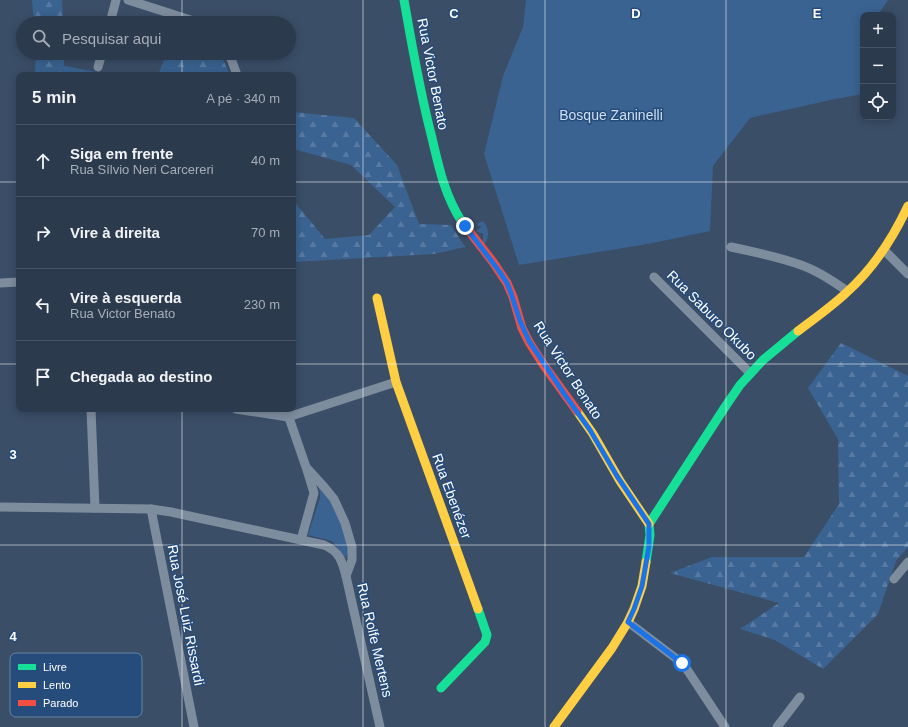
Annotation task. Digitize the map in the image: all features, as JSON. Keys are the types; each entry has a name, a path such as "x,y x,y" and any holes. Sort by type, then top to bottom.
{"street":[{"path":"112,16 116,0"},
{"path":"128,0 178,16"},
{"name":"Rua Victor Benato","path":"404,0 429,129 452,204 465,226 507,283 520,321 529,341 590,430 617,476 649,524"},
{"path":"98,68 100,60"},
{"path":"232,60 237,72"},
{"path":"554,727 604,659 628,622 642,586 649,546 649,524 727,404 750,373 775,349 847,291 869,269 884,250 908,206"},
{"path":"731,247 802,265 821,274 847,291"},
{"path":"884,250 908,274"},
{"name":"Rua Saburo Okubo","path":"654,277 750,373"},
{"path":"0,283 16,282"},
{"name":"Rua Ebenézer","path":"377,298 396,382 487,635 485,642 441,688"},
{"path":"296,410 396,382"},
{"path":"91,412 95,508"},
{"path":"274,412 287,413"},
{"name":"Rua Rolfe Mertens","path":"287,413 306,467 334,499 345,523 352,547 350,567 346,576 380,727"},
{"path":"301,540 314,493 306,467"},
{"path":"0,507 151,509 172,512 324,545 339,556 346,576"},
{"name":"Rua José Luiz Rissardi","path":"151,509 194,727"},
{"path":"894,579 908,562"},
{"path":"628,622 682,663 725,727"},
{"path":"777,727 800,697"}],"green space":[{"path":"32,0 62,0 63,16 33,16"},
{"name":"Bosque Zaninelli","path":"526,0 888,0 880,12 860,12 860,95 750,118 713,166 710,231 648,244 519,265 484,154 503,76 523,27"},
{"path":"36,60 64,60 64,66 97,72 35,72"},
{"path":"164,60 223,60 229,72 159,72"},
{"path":"296,112 354,118 397,165 419,224 451,225 465,247 434,254 296,262 296,204 325,239 369,235 395,207 351,165 296,150"},
{"path":"483,221 487,228 488,238 483,246 483,233 476,231 482,226 478,226 477,224"},
{"path":"841,343 908,376 908,547 896,561 878,614 823,669 775,640 740,629 779,603 670,573 712,557 804,557 839,504 838,439 808,388"},
{"path":"318,484 334,506 340,519 348,547 346,558 332,541 308,535 320,498"}],"traffic: fast":[{"path":"404,0 420,87 437,160 443,182 451,202 462,222"},
{"path":"646,562 650,535 649,524 725,407 740,385 763,360 798,331"},
{"path":"441,688 485,642 487,635 478,609"}],"traffic: slow":[{"path":"798,331 840,298 865,274 882,252 896,230 908,206"},
{"path":"377,298 396,382 478,609"},
{"path":"577,411 593,434 620,481 649,524"},
{"path":"554,727 612,648 628,622 642,586 646,562"}],"traffic: jam":[{"path":"462,222 493,262 507,283 513,297 522,328 529,342 577,411"}],"route":[{"path":"465,226 507,283 524,332 529,341 590,430 610,466 649,524 649,546 642,586 639,598 628,622 682,663"}]}
